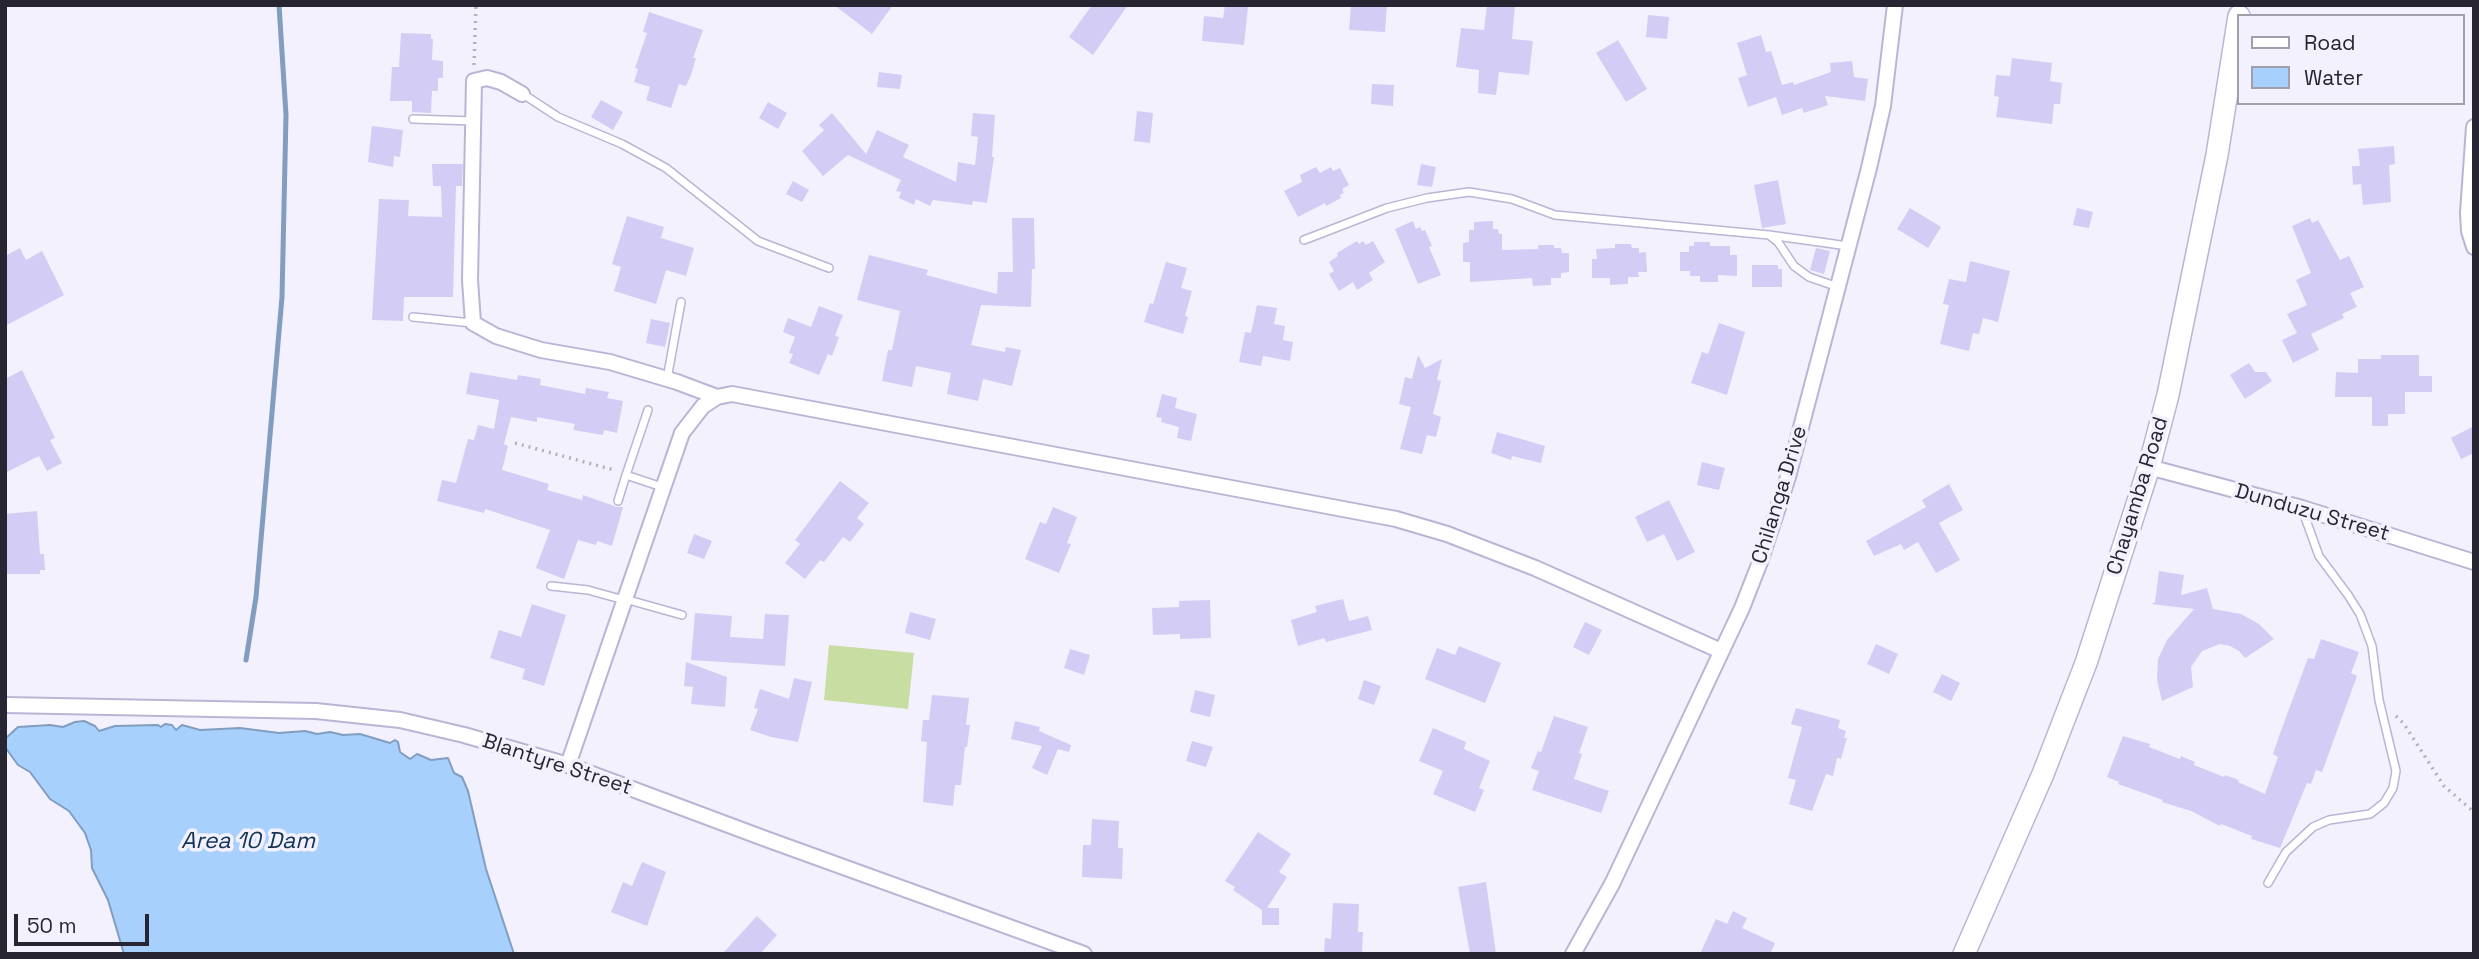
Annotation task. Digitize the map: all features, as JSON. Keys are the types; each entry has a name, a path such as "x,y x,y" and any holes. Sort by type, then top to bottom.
{"street":[{"name":"Chilanga Drive","path":"1573,954 1612,884 1742,608 1760,562 1788,477 1884,106 1895,5"},
{"name":"Chayamba Road","path":"1964,954 2043,774 2081,675 2149,467 2168,396 2217,155 2238,22"},
{"path":"522,93 487,78 474,81 470,280 473,323 496,336 541,350 610,362 717,397"},
{"path":"2474,127 2468,213 2469,231 2474,247"},
{"path":"568,765 682,433 703,405 717,397 732,394 1396,519 1447,534 1535,568 1721,652"},
{"name":"Dunduzu Street","path":"2149,467 2302,508 2474,562"},
{"name":"Blantyre Street","path":"5,705 290,710 400,720 568,765 1084,954"}],"lane":[{"path":"522,93 558,117 622,144 666,168 758,241 830,268"},
{"path":"413,119 473,121"},
{"path":"1304,240 1387,208 1427,198 1469,192 1511,199 1555,215 1769,235 1848,246"},
{"path":"1769,235 1778,242 1794,267 1809,276 1838,286"},
{"path":"667,379 681,302"},
{"path":"413,317 473,323"},
{"path":"618,501 648,410"},
{"path":"626,475 662,487"},
{"path":"2268,883 2286,852 2313,827 2329,820 2353,819 2370,814 2384,803 2393,788 2396,771 2379,701 2372,646 2360,614 2319,556 2302,508"},
{"path":"551,586 588,590 682,615"}],"path":[{"path":"474,81 476,5"},
{"path":"515,443 626,475"},
{"path":"2379,701 2404,724 2444,786 2474,812"}],"green space":[{"path":"829,645 914,653 908,709 824,700"}],"water":[{"name":"Area 10 Dam","path":"84,721 99,731 115,726 161,727 165,724 172,725 176,730 182,725 200,730 240,728 279,733 305,731 317,734 360,734 390,743 395,740 400,752 410,759 417,754 431,760 448,758 454,773 462,777 468,791 486,869 514,954 124,954 108,900 92,868 91,850 85,833 69,811 50,799 30,772 18,765 5,747 6,738 18,727 63,727"}],"building":[{"path":"834,5 893,5 872,34"},
{"path":"1092,5 1128,5 1093,55 1069,37"},
{"path":"1225,5 1248,7 1244,45 1202,41 1204,16 1223,18"},
{"path":"1351,5 1387,5 1385,32 1349,30"},
{"path":"1487,5 1515,5 1512,39 1533,41 1529,75 1499,72 1496,95 1478,93 1479,70 1456,67 1461,28 1484,30"},
{"path":"649,12 703,30 693,58 696,58 691,75 686,86 679,84 671,108 646,100 650,87 634,82 638,69 635,68 647,33 643,32"},
{"path":"1648,15 1669,17 1667,39 1646,37"},
{"path":"401,33 431,34 432,60 443,61 443,78 438,78 438,91 432,91 431,113 412,112 412,101 390,101 392,67 399,67"},
{"path":"1761,35 1766,52 1771,51 1782,85 1793,82 1794,85 1831,72 1830,63 1852,61 1854,77 1868,79 1865,101 1825,96 1828,105 1804,113 1802,108 1782,115 1776,97 1748,107 1738,78 1747,75 1737,43"},
{"path":"1618,40 1647,89 1626,102 1596,53"},
{"path":"2012,58 2052,63 2050,81 2062,83 2060,104 2054,104 2052,124 1996,117 1999,97 1994,96 1996,75 2010,76"},
{"path":"879,72 902,75 900,89 877,87"},
{"path":"1372,84 1394,85 1393,106 1371,104"},
{"path":"601,100 623,112 613,130 591,117"},
{"path":"768,102 787,113 778,129 759,118"},
{"path":"1137,111 1153,113 1150,143 1134,141"},
{"path":"832,113 866,154 877,130 909,145 903,157 956,182 958,162 975,165 978,137 971,136 973,113 995,115 994,157 987,203 973,201 972,205 933,200 930,206 916,199 914,205 899,198 901,192 896,191 901,180 848,155 823,176 802,151 824,130 819,125"},
{"path":"372,126 403,130 400,157 394,156 393,167 368,162"},
{"path":"2394,146 2395,164 2389,165 2391,202 2363,205 2361,184 2353,185 2352,166 2360,166 2358,149"},
{"path":"432,164 463,164 462,186 456,186 453,297 404,297 403,321 372,320 379,199 409,200 408,216 442,217 441,186 433,186"},
{"path":"1421,164 1436,167 1432,187 1417,185"},
{"path":"1316,167 1320,173 1331,167 1333,171 1340,168 1349,185 1342,189 1344,193 1340,195 1341,198 1298,217 1284,191 1302,182 1300,175"},
{"path":"1778,180 1786,224 1762,228 1754,185"},
{"path":"793,181 809,190 802,202 786,194"},
{"path":"1910,208 1941,227 1928,248 1897,229"},
{"path":"2077,208 2093,212 2089,228 2073,225"},
{"path":"627,216 664,227 661,238 694,248 686,276 666,270 656,304 614,291 621,267 612,264"},
{"path":"1012,218 1034,218 1035,269 1032,269 1031,307 981,305 971,345 1005,352 1006,347 1021,350 1012,386 983,379 978,401 947,394 951,373 916,366 912,387 882,381 900,311 857,300 869,255 928,270 926,275 997,294 998,272 1013,272"},
{"path":"2310,218 2312,223 2318,220 2340,260 2349,256 2364,287 2350,293 2357,307 2342,314 2344,318 2311,334 2319,350 2293,363 2282,340 2297,333 2287,314 2307,305 2296,280 2311,273 2292,226"},
{"path":"1413,221 1416,229 1420,227 1422,231 1425,230 1441,275 1418,284 1395,229"},
{"path":"1493,221 1493,229 1498,229 1499,234 1502,234 1502,250 1538,249 1538,245 1554,245 1554,248 1561,248 1562,253 1569,253 1569,272 1561,273 1561,278 1551,278 1551,285 1533,286 1532,278 1470,282 1470,262 1463,262 1463,243 1469,242 1469,230 1474,230 1474,222"},
{"path":"1357,241 1359,244 1363,241 1366,245 1373,241 1385,262 1369,273 1373,280 1357,290 1353,282 1339,291 1329,274 1334,271 1329,262 1338,256 1337,253"},
{"path":"1694,242 1710,242 1710,246 1730,246 1730,255 1737,255 1737,276 1718,275 1718,282 1700,282 1700,276 1690,276 1690,271 1680,271 1680,252 1689,252 1689,246 1694,246"},
{"path":"1615,244 1631,244 1632,248 1639,248 1639,253 1646,252 1647,272 1638,272 1639,277 1628,277 1628,284 1610,285 1610,278 1592,278 1592,259 1597,259 1596,249 1615,248"},
{"path":"20,248 26,260 42,251 64,295 5,326 5,256"},
{"path":"1816,248 1830,251 1824,274 1810,270"},
{"path":"1970,261 2010,271 1998,322 1983,318 1979,334 1973,333 1969,351 1940,344 1949,305 1943,304 1949,279 1966,282"},
{"path":"1166,262 1187,268 1181,288 1192,291 1183,334 1144,322 1150,303 1153,304"},
{"path":"1752,265 1778,265 1778,269 1782,269 1782,287 1752,287"},
{"path":"1257,305 1277,308 1274,324 1285,326 1283,340 1293,342 1290,361 1263,356 1261,366 1239,362 1245,332 1251,333"},
{"path":"819,306 843,315 835,336 839,337 832,356 828,354 819,375 789,363 793,354 789,353 795,337 783,332 788,318 811,327"},
{"path":"651,319 670,323 665,347 646,343"},
{"path":"1719,323 1745,332 1727,395 1691,383 1702,352 1708,354"},
{"path":"1418,355 1425,368 1442,359 1437,380 1441,381 1433,414 1441,417 1436,437 1427,435 1422,454 1400,449 1411,407 1399,404 1405,377 1412,379"},
{"path":"2381,355 2419,355 2419,376 2432,376 2432,392 2405,392 2405,414 2388,414 2388,426 2372,426 2372,397 2335,397 2336,372 2358,373 2358,359 2381,359"},
{"path":"2249,363 2255,372 2266,372 2272,381 2245,399 2230,375"},
{"path":"22,370 55,438 50,440 62,463 47,471 39,456 5,473 5,379"},
{"path":"470,372 517,380 518,375 541,379 540,385 585,394 586,388 609,392 607,398 623,401 617,433 604,430 603,435 573,430 575,424 537,417 537,422 511,417 504,444 508,446 502,470 549,484 547,490 582,500 583,495 623,507 612,546 597,541 596,545 578,540 564,579 536,568 550,530 485,509 484,513 437,501 442,480 456,483 468,439 474,440 478,425 494,429 499,400 466,394"},
{"path":"1162,394 1177,398 1175,408 1197,414 1191,441 1177,438 1179,427 1161,422 1162,418 1156,417"},
{"path":"2474,426 2474,453 2461,459 2451,438"},
{"path":"1497,432 1545,446 1541,463 1512,456 1511,460 1491,453"},
{"path":"1702,462 1725,468 1719,490 1697,485"},
{"path":"840,481 869,503 857,518 864,524 850,542 843,537 824,562 820,560 805,579 785,563 800,544 795,540"},
{"path":"1949,484 1963,510 1939,523 1960,560 1936,573 1918,542 1904,550 1901,544 1874,556 1866,541 1926,507 1922,500"},
{"path":"1669,500 1695,552 1677,561 1664,534 1647,542 1635,517"},
{"path":"1053,507 1077,517 1067,543 1071,544 1059,573 1025,559 1040,522 1046,524"},
{"path":"37,511 40,554 44,554 45,570 40,570 40,574 5,574 5,514"},
{"path":"694,534 712,541 704,559 687,553"},
{"path":"2159,571 2184,575 2181,595 2207,588 2213,609 2241,614 2259,624 2274,639 2245,658 2239,651 2220,644 2202,651 2191,667 2193,687 2162,701 2157,680 2158,659 2167,640 2194,609 2151,604 2155,602"},
{"path":"1343,599 1349,621 1368,616 1372,630 1326,642 1324,638 1298,646 1291,620 1317,612 1315,606"},
{"path":"1210,600 1211,638 1180,639 1180,634 1153,635 1152,608 1179,607 1179,601"},
{"path":"532,604 566,615 544,686 522,679 525,669 490,658 499,630 521,637"},
{"path":"910,612 936,619 930,640 905,633"},
{"path":"695,613 732,616 730,637 763,639 765,614 789,615 785,666 691,660"},
{"path":"1585,622 1602,630 1589,655 1573,647"},
{"path":"2321,639 2359,652 2351,673 2357,676 2322,772 2316,770 2311,784 2307,783 2280,848 2251,839 2252,836 2221,824 2220,826 2191,811 2162,802 2163,800 2118,784 2119,782 2107,777 2123,736 2150,744 2149,747 2180,759 2181,756 2195,762 2194,765 2239,780 2238,782 2265,794 2278,757 2273,754 2279,736 2308,658 2314,659"},
{"path":"1876,644 1898,654 1889,674 1867,664"},
{"path":"1459,646 1501,663 1485,703 1425,679 1437,648 1455,655"},
{"path":"1070,649 1090,655 1084,675 1064,668"},
{"path":"686,662 727,677 725,707 691,704 693,687 684,686"},
{"path":"1942,674 1960,683 1951,701 1933,692"},
{"path":"794,678 812,682 798,742 750,730 758,709 754,708 760,689 789,699"},
{"path":"1364,680 1381,686 1374,705 1358,699"},
{"path":"1195,690 1215,695 1210,717 1190,712"},
{"path":"932,695 969,698 966,725 970,725 967,747 961,785 955,785 953,806 923,802 927,742 921,741 923,720 929,720"},
{"path":"1796,708 1840,720 1838,728 1846,731 1844,738 1847,738 1841,759 1837,758 1833,776 1826,774 1812,811 1789,804 1796,780 1788,778 1802,727 1791,724"},
{"path":"1554,716 1588,727 1574,779 1609,791 1601,813 1532,790 1539,771 1531,768 1538,751 1541,752"},
{"path":"1015,721 1040,727 1039,731 1071,745 1069,752 1058,749 1047,775 1032,768 1042,746 1011,739"},
{"path":"1433,728 1466,742 1464,749 1490,761 1479,788 1484,790 1475,812 1433,794 1443,771 1419,761"},
{"path":"1192,741 1213,747 1206,767 1186,761"},
{"path":"1092,819 1119,821 1118,848 1123,848 1122,879 1082,877 1083,845 1091,845"},
{"path":"1258,832 1291,854 1279,872 1287,877 1267,908 1279,908 1279,925 1262,925 1262,910 1233,890 1235,887 1225,881"},
{"path":"642,862 666,872 647,926 611,912 623,882 632,886"},
{"path":"1486,882 1496,954 1470,954 1458,887"},
{"path":"1333,903 1359,904 1358,932 1363,932 1362,954 1324,954 1325,938 1331,939"},
{"path":"1733,911 1747,918 1742,928 1775,943 1770,954 1700,954 1716,919 1727,924"},
{"path":"757,916 777,935 760,954 722,954"}],"waterway":[{"path":"246,660 256,597 282,297 286,115 279,5"}]}
